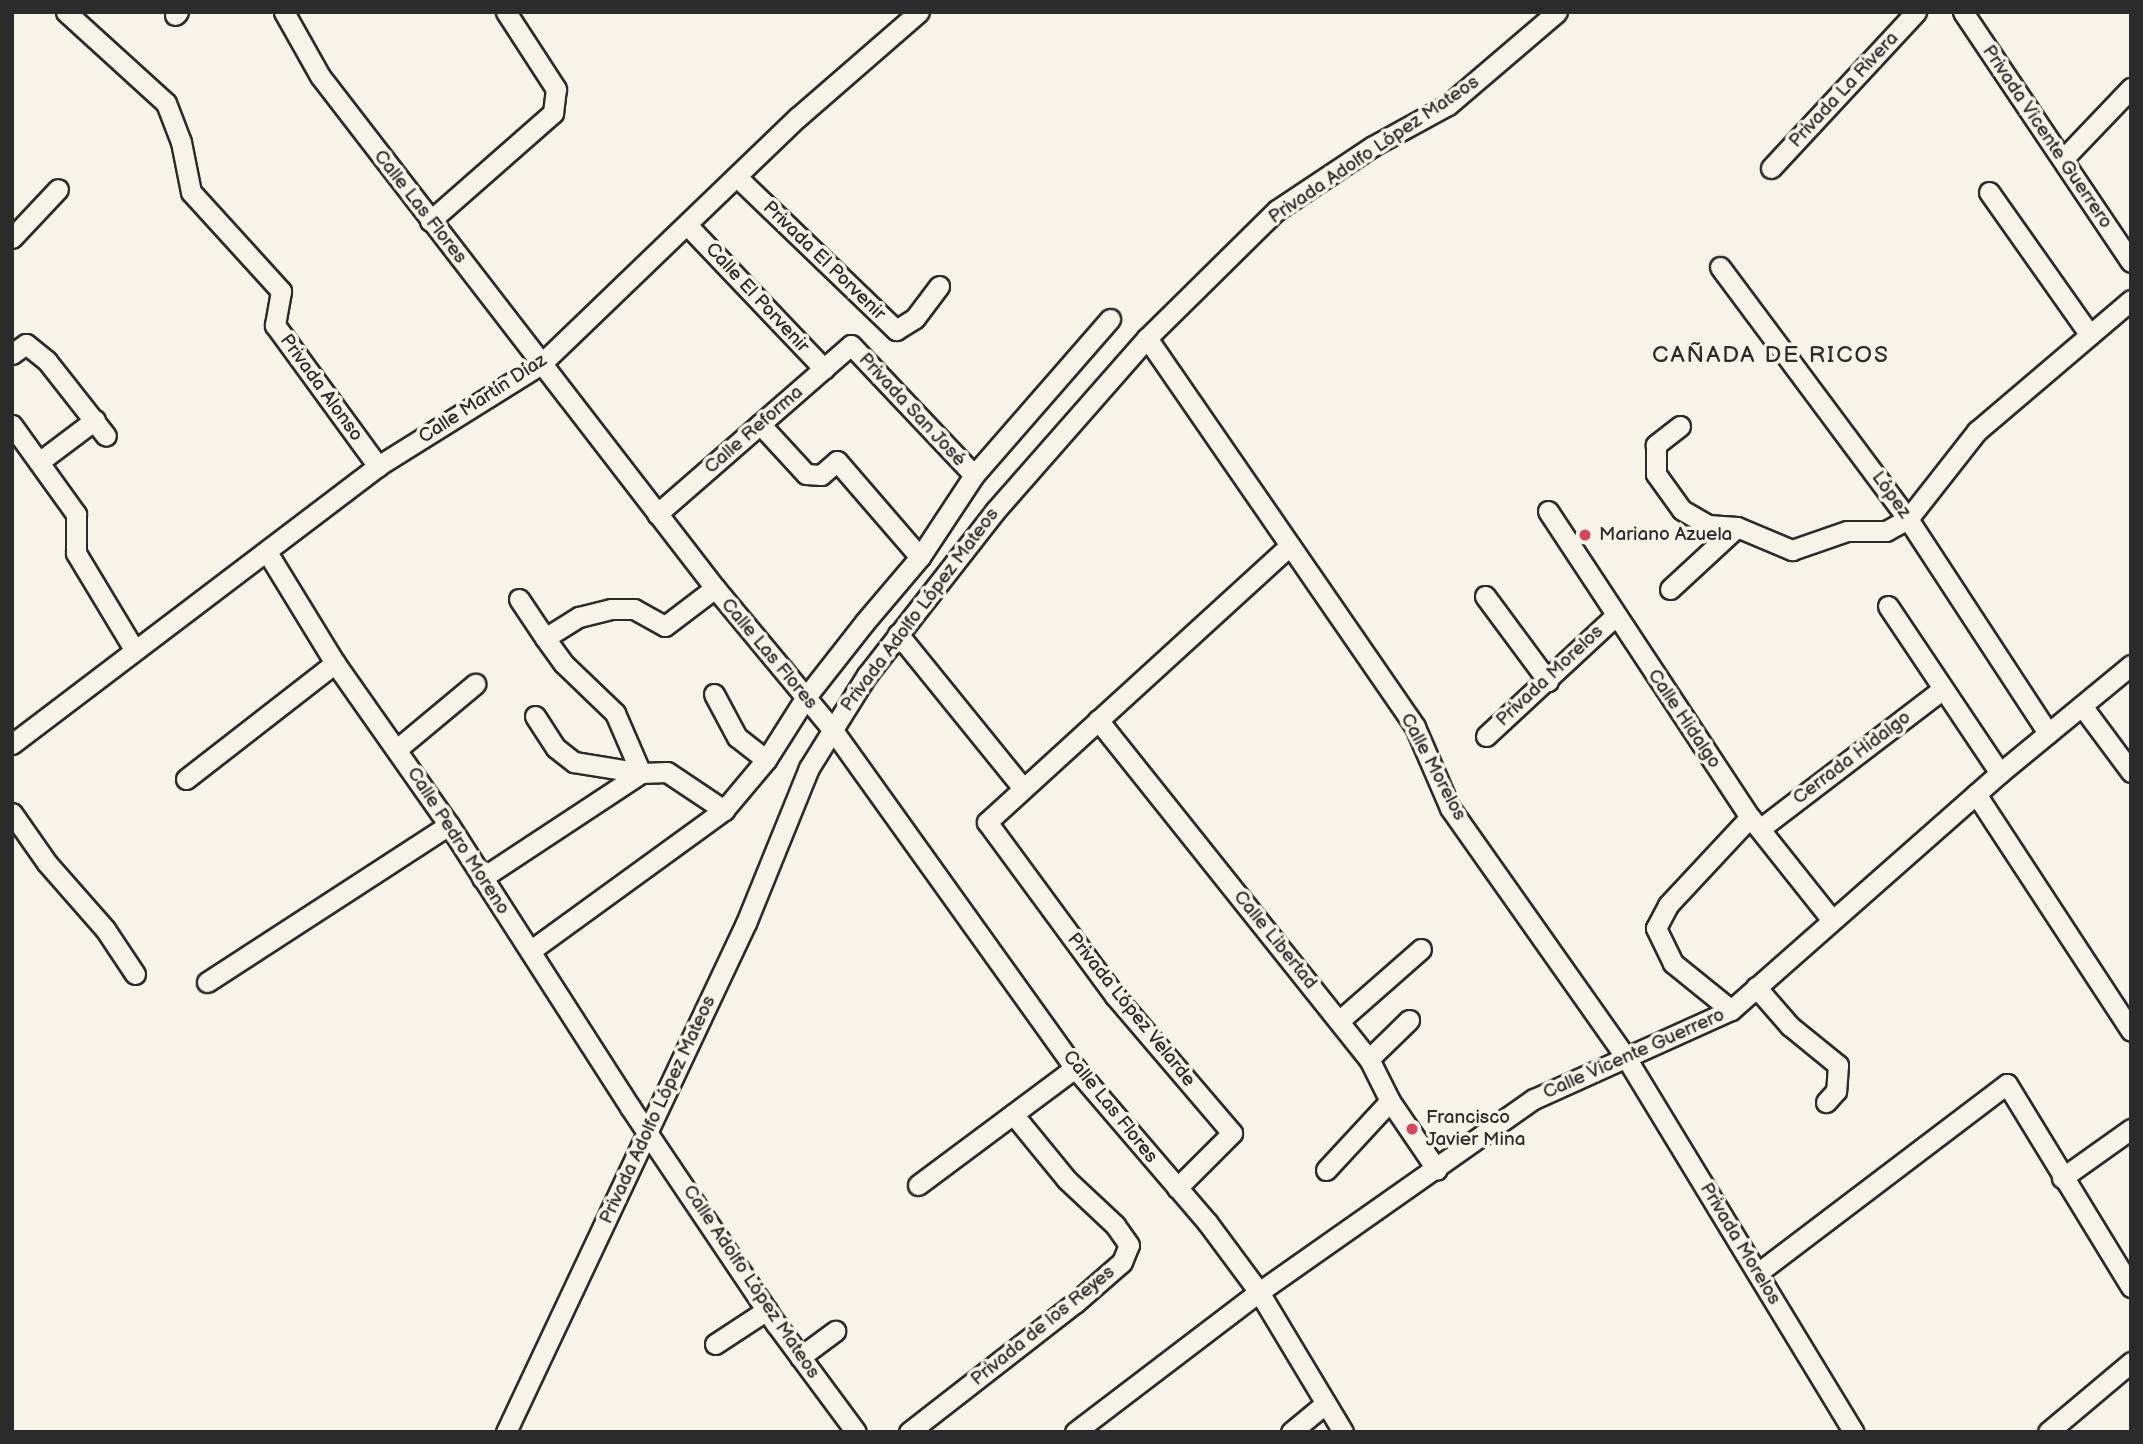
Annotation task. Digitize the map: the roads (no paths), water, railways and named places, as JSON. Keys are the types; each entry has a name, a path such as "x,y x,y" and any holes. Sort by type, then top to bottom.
{"street":[{"name":"Privada Alonso","path":"66,12 166,103 181,142 191,192 281,290 275,325 378,466"},
{"name":"Calle Las Flores","path":"284,12 320,76 715,588 829,725 1075,1068 1177,1188 1259,1292 1343,1432"},
{"path":"430,221 553,114 556,89 506,12"},
{"name":"Calle Martín Díaz","path":"12,744 378,466 541,364 689,227 737,177 919,12"},
{"name":"Privada Adolfo López Mateos","path":"506,1432 746,923 829,725 995,511 1147,338 1277,209 1373,146 1448,105 1557,12"},
{"name":"Privada La Rivera","path":"1771,168 1916,12"},
{"name":"Privada Vicente Guerrero","path":"1963,12 2064,158 2131,262"},
{"path":"2064,158 2131,88"},
{"name":"Privada El Porvenir","path":"737,177 896,330 915,318 939,286"},
{"path":"12,238 58,190"},
{"path":"1989,192 2090,335"},
{"name":"Calle El Porvenir","path":"689,227 824,369"},
{"name":"López","path":"1720,267 1908,519 2048,733"},
{"path":"1680,425 1656,445 1656,474 1682,509 1708,526 1737,527 1792,550 1847,531 1886,531 1908,519 1977,431 2131,300"},
{"path":"530,951 724,810 766,760 808,699 920,557 974,475 1110,319"},
{"name":"Calle Morelos","path":"1147,338 1288,547 1415,727 1451,808 1625,1056"},
{"path":"12,354 26,344 47,361 100,428 39,462"},
{"name":"Calle Reforma","path":"657,514 851,345"},
{"name":"Privada San José","path":"851,345 974,475"},
{"path":"760,424 806,474 821,475 837,461 920,557"},
{"path":"12,425 76,514 76,553 134,649"},
{"name":"Calle Hidalgo","path":"1548,511 1615,616 1755,822 1831,919"},
{"path":"1670,589 1737,527"},
{"path":"898,634 1022,788 1288,547"},
{"name":"Calle Pedro Moreno","path":"267,552 335,663 449,825 649,1130"},
{"path":"545,638 579,617 611,609 634,609 665,626 715,588"},
{"path":"1485,596 1548,681"},
{"path":"519,599 563,663 615,713 641,773"},
{"path":"1888,606 2000,773"},
{"name":"Privada Morelos","path":"1486,736 1615,616"},
{"path":"186,779 335,663"},
{"name":"Calle Vicente Guerrero","path":"1075,1432 1259,1292 1437,1170 1534,1099 1731,1010 1831,919 2000,773 2131,665"},
{"path":"397,749 475,684"},
{"name":"Cerrada Hidalgo","path":"1731,1010 1673,963 1656,928 1668,905 1755,822 1943,689"},
{"path":"714,694 737,737 766,760"},
{"path":"2082,706 2131,772"},
{"path":"535,716 556,748 573,762 641,773 667,772 724,810"},
{"name":"Calle Libertad","path":"1098,720 1369,1059 1390,1101 1437,1170"},
{"path":"482,878 641,773"},
{"name":"Privada López Velarde","path":"1022,788 986,822 1115,996 1233,1133 1177,1188"},
{"path":"1976,794 2131,1031"},
{"path":"12,813 47,863 105,929 135,974"},
{"path":"207,982 449,825"},
{"path":"1339,1021 1421,949"},
{"path":"1756,987 1790,1026 1838,1065 1836,1091 1826,1102"},
{"path":"1369,1059 1409,1020"},
{"name":"Privada Morelos","path":"1625,1056 1854,1432"},
{"path":"918,1185 1075,1068"},
{"path":"1759,1272 2007,1084 2131,1287"},
{"path":"1326,1170 1390,1101"},
{"name":"Privada de los Reyes","path":"909,1432 1075,1303 1122,1262 1129,1245 1115,1225 1067,1180 1013,1114"},
{"path":"2062,1178 2131,1129"},
{"name":"Calle Adolfo López Mateos","path":"649,1130 767,1310 856,1432"},
{"path":"715,1344 767,1310"},
{"path":"800,1357 835,1331"},
{"path":"2048,1432 2131,1362"},
{"path":"1292,1432 1326,1403"}],"place":[{"name":"Mariano Azuela","path":"1585,535"},
{"name":"Francisco Javier Mina","path":"1412,1129"}],"district":[{"name":"CAÑADA DE RICOS","path":"1771,355"}]}
